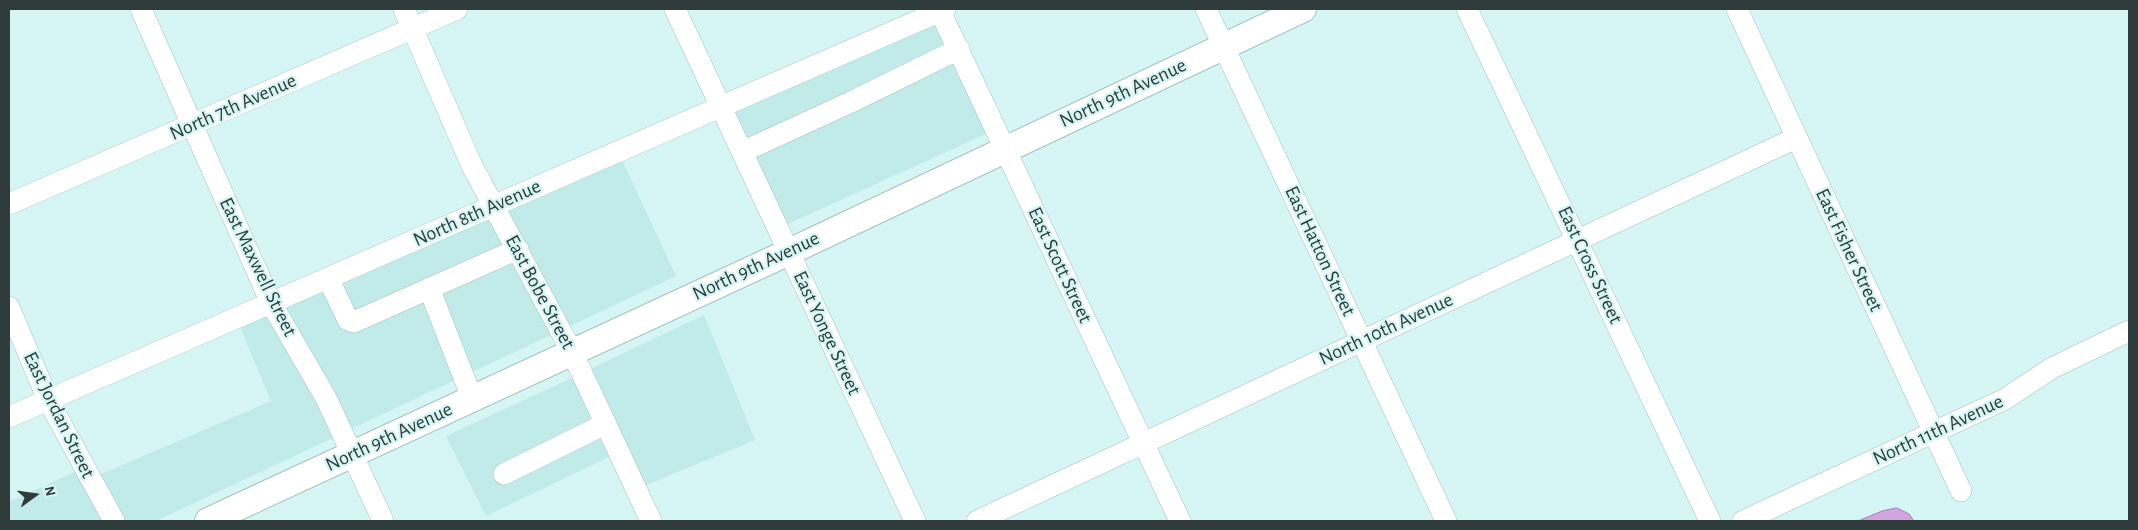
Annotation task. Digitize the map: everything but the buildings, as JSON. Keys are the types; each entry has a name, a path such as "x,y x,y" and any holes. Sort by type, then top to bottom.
{"main road":[{"name":"North 9th Avenue","path":"208,521 789,252 1005,148 1303,9"}],"street":[{"name":"East Maxwell Street","path":"141,9 271,303 326,398 383,521"},
{"name":"North 7th Avenue","path":"9,204 192,125 408,18 457,9"},
{"name":"East Yonge Street","path":"675,9 915,521"},
{"name":"North 8th Avenue","path":"9,417 942,9"},
{"name":"East Scott Street","path":"942,9 1180,521"},
{"name":"East Hatton Street","path":"1206,9 1446,521"},
{"name":"East Cross Street","path":"1467,9 1710,521"},
{"name":"East Fisher Street","path":"1737,9 1961,491"},
{"name":"East Bobe Street","path":"408,18 469,158 572,352 651,521"},
{"path":"742,152 851,102 959,49"},
{"name":"North 10th Avenue","path":"977,521 1796,138"},
{"path":"328,278 348,320 354,322 518,249"},
{"path":"429,288 472,398"},
{"name":"East Jordan Street","path":"9,307 48,400 114,521"},
{"name":"North 11th Avenue","path":"1743,521 2005,399 2052,368 2129,331"},
{"path":"504,474 606,424"}],"shaded area":[{"path":"936,21 988,133 786,225 732,109"},
{"path":"621,158 676,276 568,327 506,208"},
{"path":"490,215 553,334 351,429 283,306"},
{"path":"267,313 335,437 156,521 123,521 99,475 271,401 239,325"},
{"path":"704,315 755,440 644,486 590,369"},
{"path":"574,377 611,456 486,516 446,436"},
{"path":"77,471 104,521 9,521 9,502"},
{"path":"1897,508 1909,514 1914,521 1858,521 1882,511"}]}
